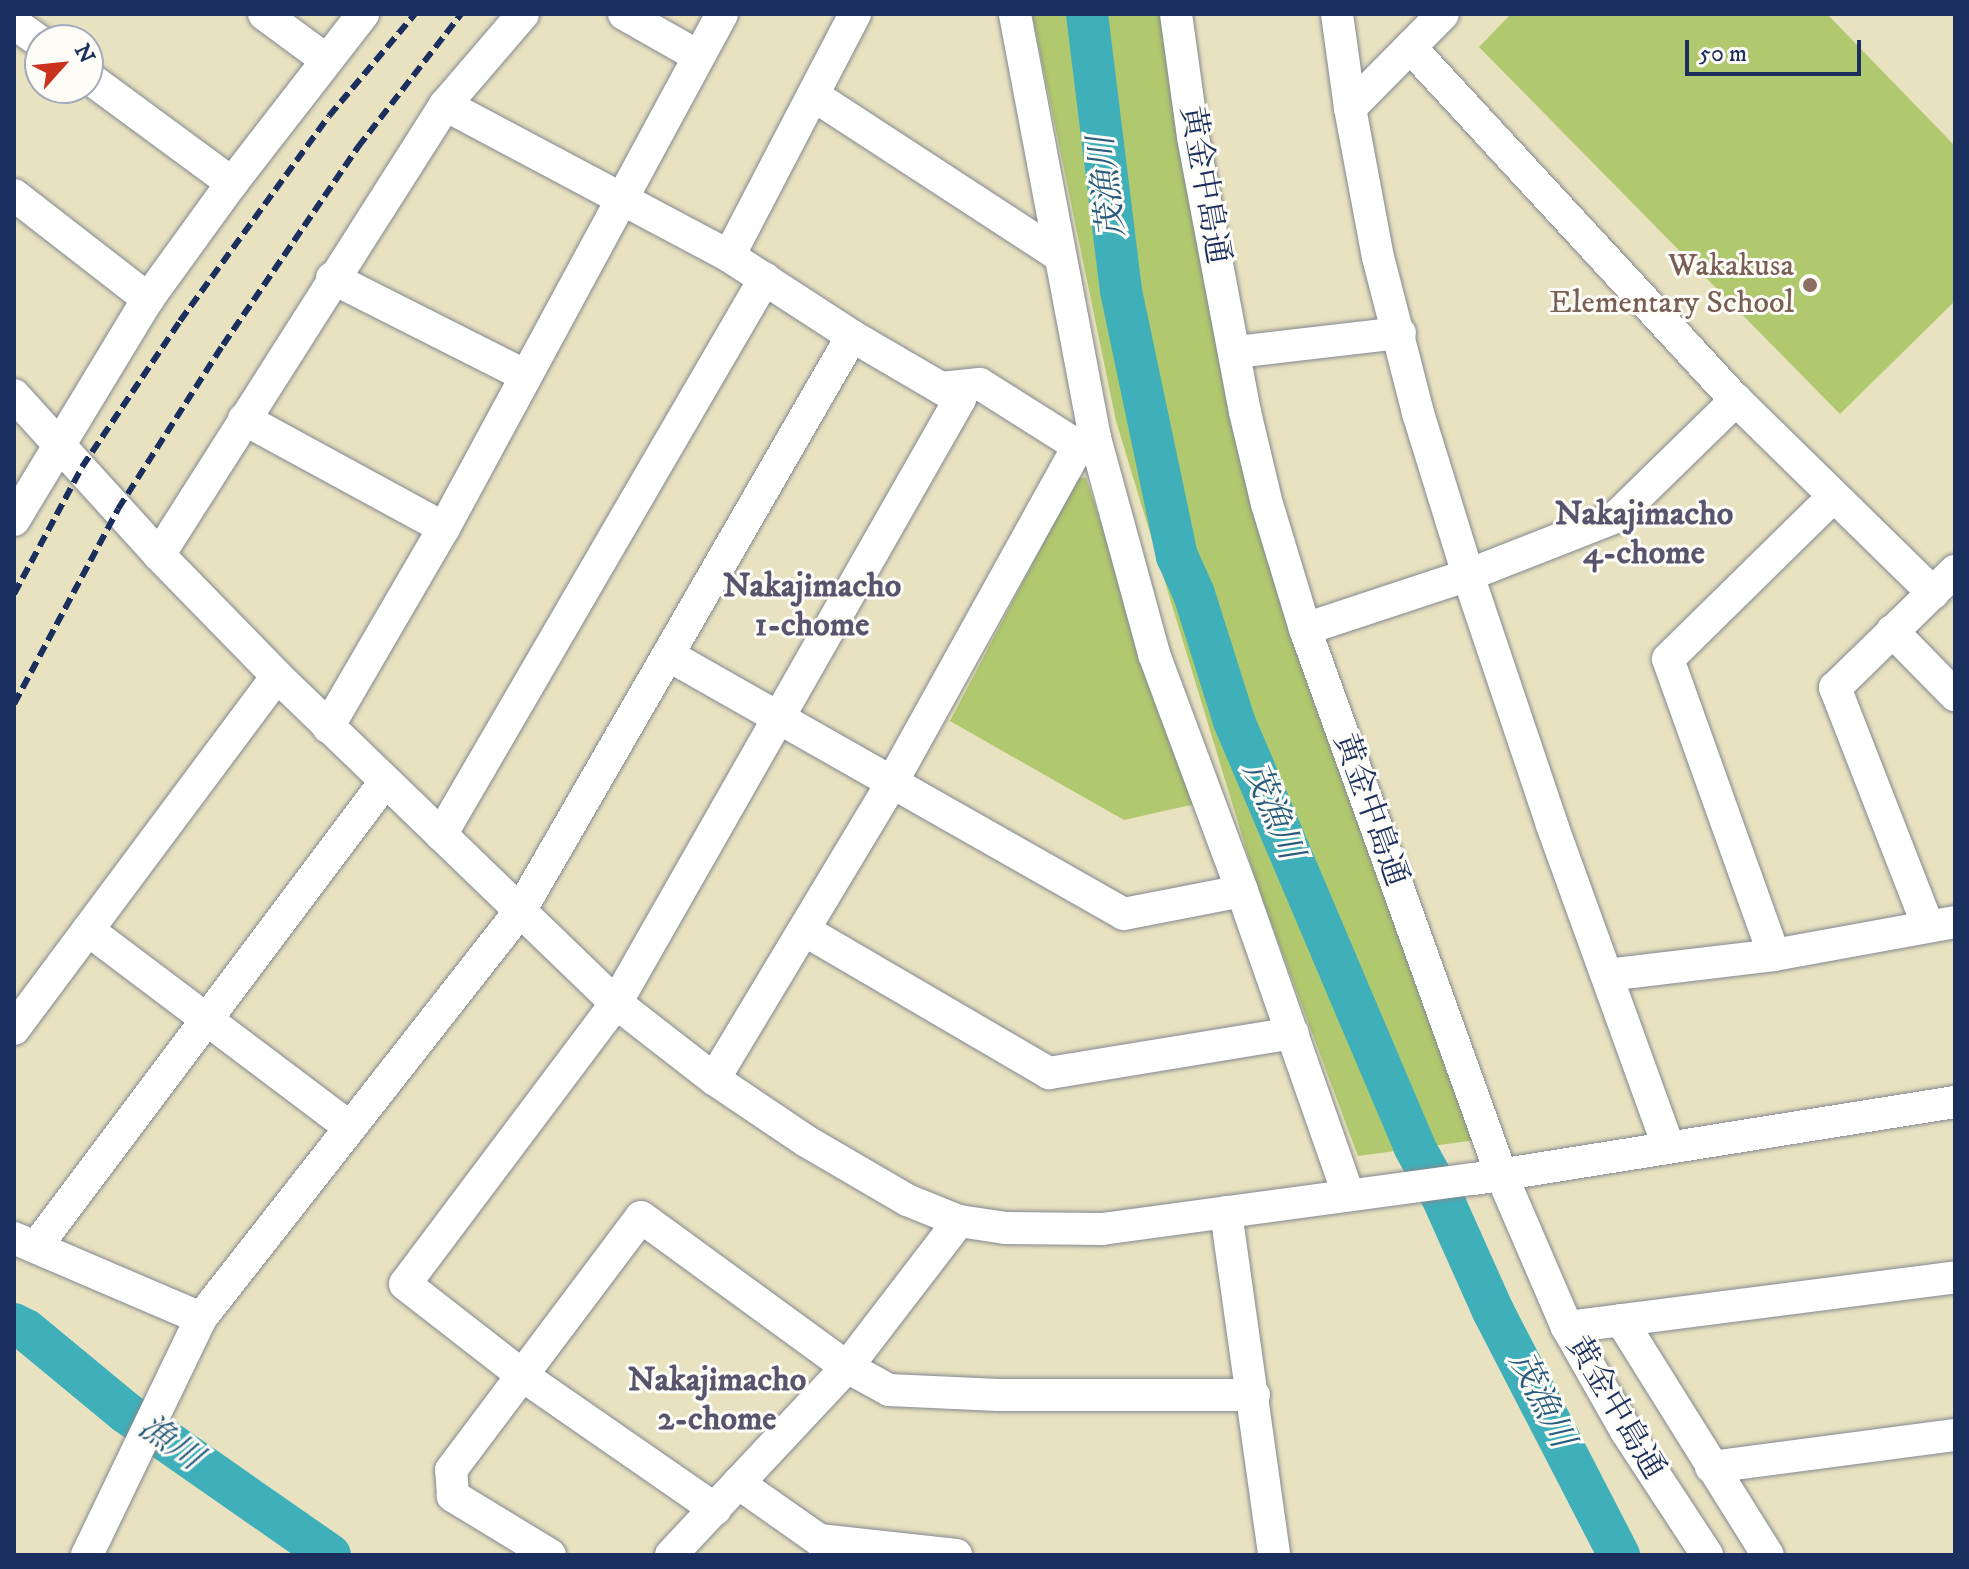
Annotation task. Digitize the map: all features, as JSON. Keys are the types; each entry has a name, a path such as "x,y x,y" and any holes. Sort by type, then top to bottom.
{"street":[{"path":"264,14 325,59"},
{"path":"14,520 148,299 325,59 363,14"},
{"path":"159,555 332,278 445,105 523,14"},
{"path":"624,14 698,56"},
{"path":"328,727 444,528 722,14"},
{"path":"729,256 855,14"},
{"path":"1015,14 1060,256 1087,442 1154,654 1242,891 1348,1194"},
{"name":"黄金中島通","path":"1176,14 1193,137 1267,504 1305,629 1487,1176 1626,1431 1707,1555"},
{"path":"1337,14 1350,108 1378,257 1400,333 1418,413 1468,575 1668,1146"},
{"path":"1350,108 1443,14"},
{"path":"1410,47 1736,400 1833,497 1944,582 1835,688 1941,924 1774,955 1607,975"},
{"path":"104,89 232,183"},
{"path":"813,95 1060,256"},
{"path":"445,105 729,256 852,336 960,399 781,719 616,1003 405,1284 523,1376 715,1509"},
{"path":"14,195 148,299"},
{"path":"332,278 526,376"},
{"path":"441,835 765,278"},
{"path":"1236,352 1400,333"},
{"path":"87,1555 201,1318 520,911 852,336"},
{"path":"941,388 980,384 1087,442"},
{"path":"14,395 62,443 159,555 277,676 384,783 616,1003 714,1079 806,1141 907,1200 959,1221 1006,1228 1086,1229 1487,1176 1955,1102"},
{"path":"1305,629 1468,575 1616,517 1736,400"},
{"path":"244,419 444,528"},
{"path":"714,1079 891,784 1087,442"},
{"path":"1774,955 1668,659 1833,497"},
{"path":"1892,631 1955,695"},
{"path":"668,655 1124,914 1242,891"},
{"path":"14,1029 277,676"},
{"path":"201,1318 25,1242 208,1020 384,783"},
{"path":"88,930 349,1127"},
{"path":"804,930 1049,1073 1293,1033"},
{"path":"1226,1212 1274,1555"},
{"path":"550,1555 453,1496 451,1470 641,1217 847,1367 889,1390 998,1395 1254,1395"},
{"path":"671,1555 847,1367 959,1221"},
{"path":"1567,1327 1955,1277"},
{"path":"1621,1320 1768,1555"},
{"path":"1711,1467 1955,1435"},
{"path":"738,1483 819,1540 956,1555"}],"green space":[{"path":"1032,14 1163,14 1180,137 1248,492 1476,1140 1358,1156 1257,885 1116,421"},
{"name":"Wakakusa Elementary School","path":"1511,14 1827,14 1955,146 1955,301 1840,414 1479,47"},
{"path":"1078,477 1086,478 1195,804 1124,820 950,721"}],"waterway":[{"name":"茂漁川","path":"1087,14 1121,291 1177,556 1194,594 1234,721 1414,1146 1442,1197 1493,1311 1619,1555"},
{"name":"漁川","path":"14,1324 26,1330 125,1412 330,1555"}],"railway":[{"path":"14,594 82,467 180,321 329,116 415,14"},
{"path":"14,704 118,509 223,345 358,147 461,14"}],"place":[{"name":"Wakakusa Elementary School","path":"1810,285"}],"district":[{"name":"Nakajimacho 4-chome","path":"1644,534"},
{"name":"Nakajimacho 1-chome","path":"812,606"},
{"name":"Nakajimacho 2-chome","path":"717,1400"}]}
